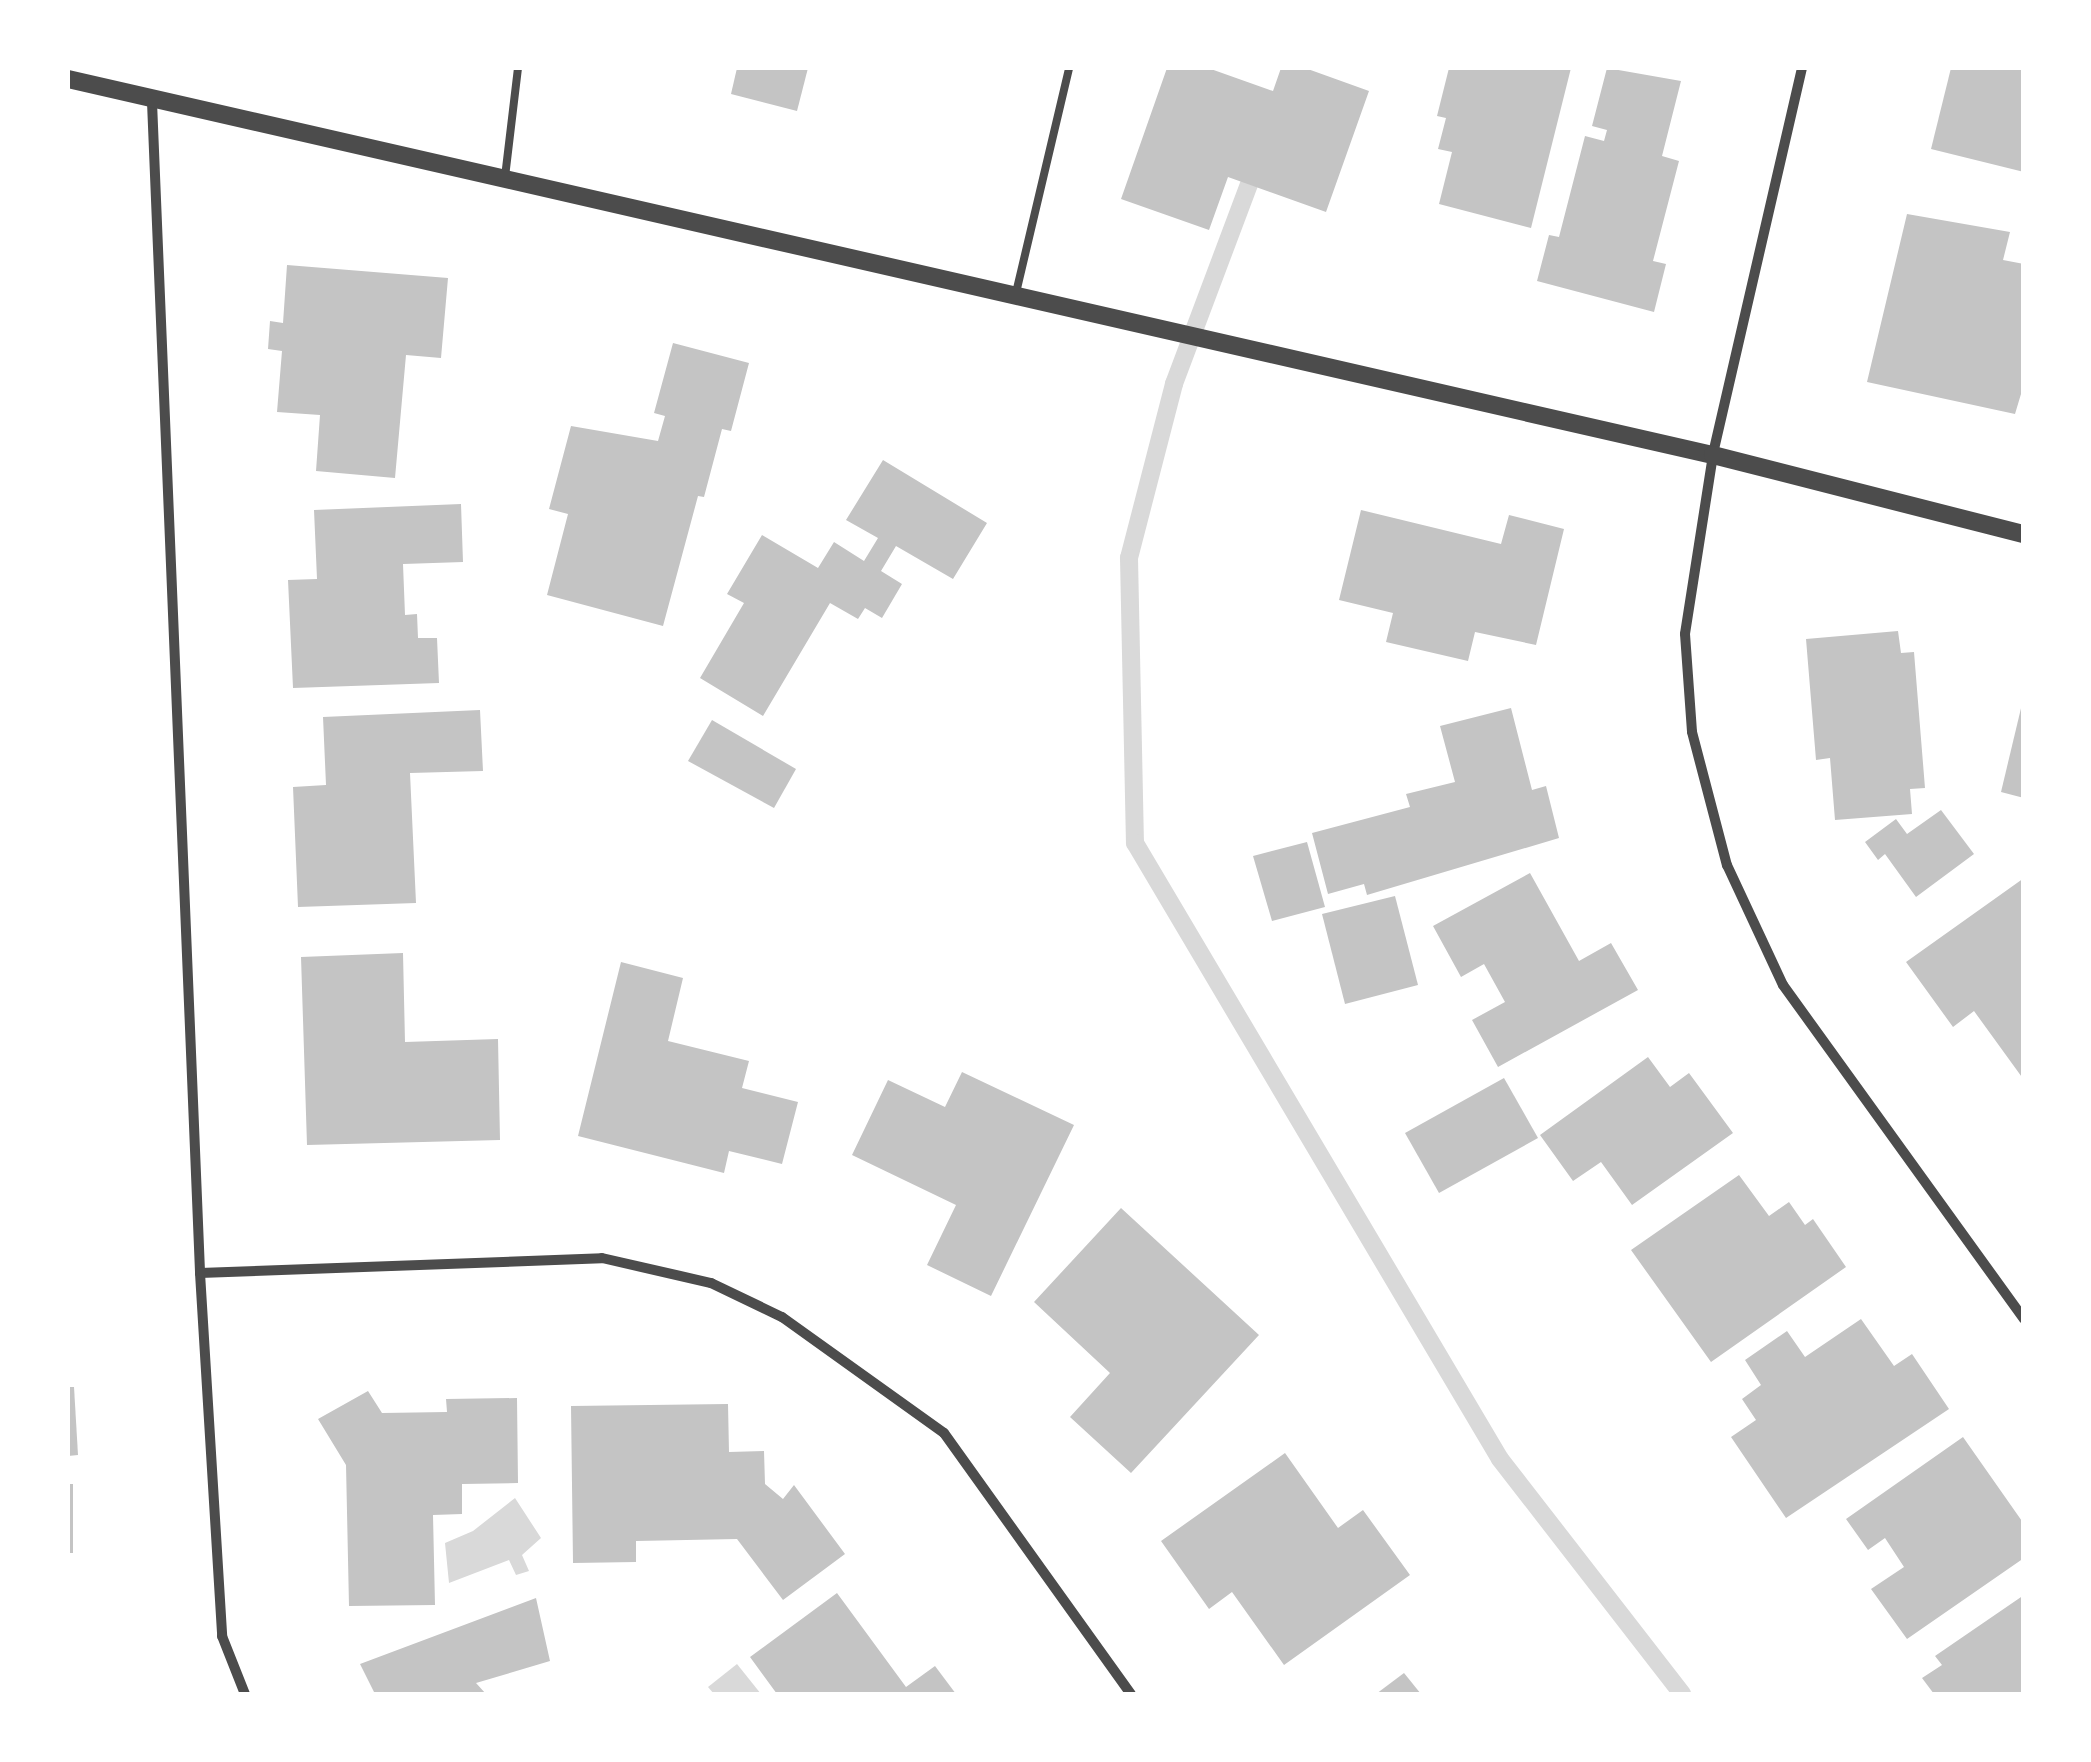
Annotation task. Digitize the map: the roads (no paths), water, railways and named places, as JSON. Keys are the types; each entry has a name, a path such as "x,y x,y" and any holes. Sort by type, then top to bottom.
{"street":[{"path":"1802,68 1713,455 1685,634 1692,732 1727,866 1783,985 2024,1319"},
{"path":"68,80 1713,455 2024,534"},
{"path":"152,102 200,1273 222,1636 245,1694"},
{"path":"200,1273 602,1258 712,1283 782,1318 944,1433 1131,1694"}],"lane":[{"path":"505,182 518,68"},
{"path":"1015,297 1070,68"}],"waterway":[{"path":"1257,163 1174,384 1129,558 1135,843 1500,1459 1682,1694"}]}
